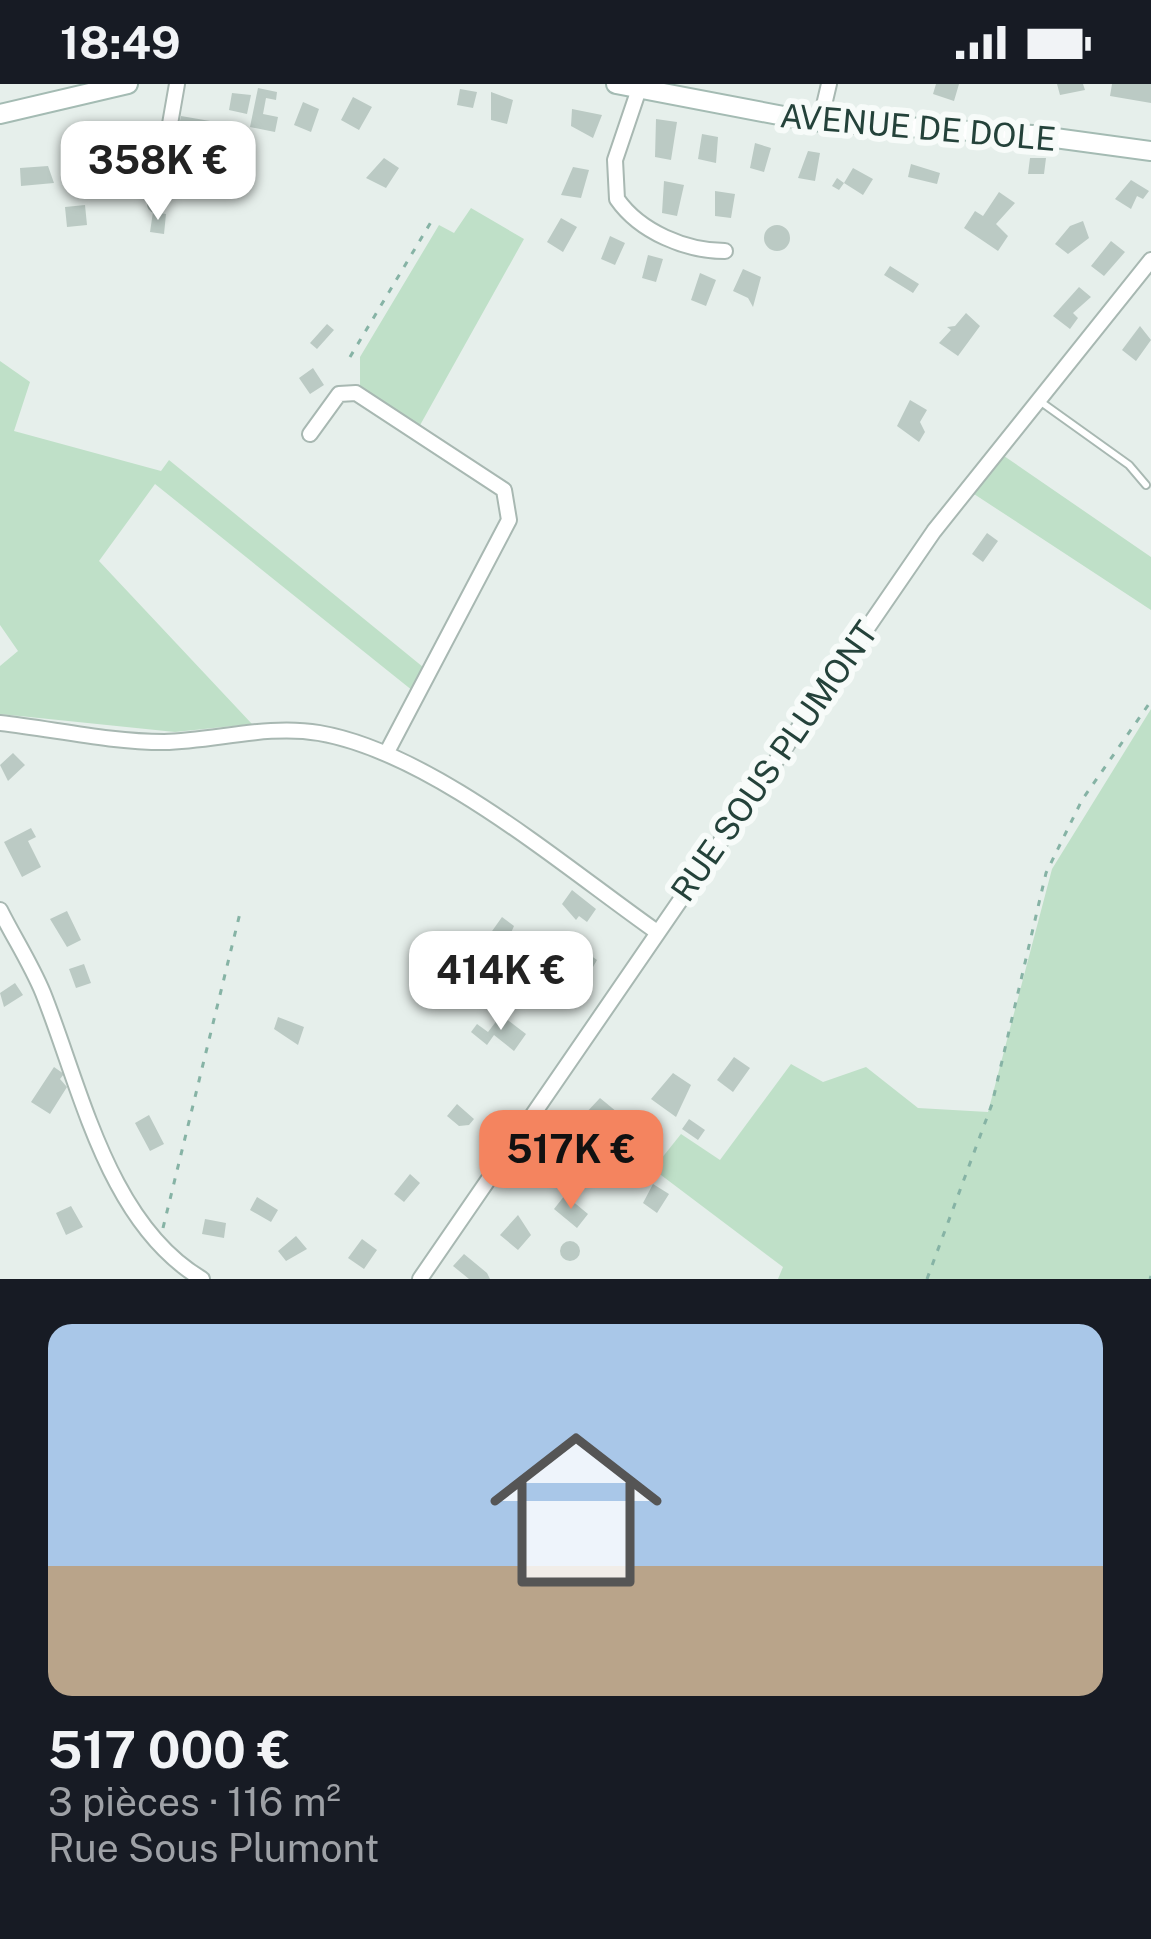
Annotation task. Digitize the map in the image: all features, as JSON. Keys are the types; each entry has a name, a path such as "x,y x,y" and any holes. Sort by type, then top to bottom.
{"main road":[{"path":"0,114 126,84"},
{"name":"AVENUE DE DOLE","path":"616,84 820,122 1034,135 1151,151"}],"street":[{"path":"156,204 177,84"},
{"path":"820,122 829,84"},
{"path":"639,89 615,160 617,199 644,227 702,251 725,251"},
{"name":"RUE SOUS PLUMONT","path":"420,1279 934,531 1151,260"},
{"path":"310,434 338,394 356,392 504,490 511,506 509,520 387,752"},
{"path":"0,723 158,742 303,731 387,752 657,932"},
{"path":"2,918 40,986 110,1163 156,1242 202,1279"}],"lane":[{"path":"1039,400 1129,465 1146,485"}],"path":[{"path":"350,357 431,222"},
{"path":"927,1279 992,1104 1046,873 1082,800 1151,701"},
{"path":"156,1242 241,909"}],"green space":[{"path":"471,208 524,239 419,427 360,387 360,357 439,225 454,233"},
{"path":"0,361 30,382 14,431 161,471 169,460 423,667 413,691 155,484 99,561 252,724 175,732 0,714 0,666 18,651 0,625"},
{"path":"1004,456 1151,557 1151,610 974,494"},
{"path":"1151,709 1151,1279 778,1279 783,1267 653,1169 681,1134 720,1160 791,1064 823,1082 866,1067 918,1108 988,1112 1052,869"}],"building":[{"path":"936,84 959,84 954,101 933,94"},
{"path":"1057,84 1083,84 1085,90 1060,95"},
{"path":"1112,84 1151,84 1151,103 1110,96"},
{"path":"258,88 277,92 276,100 266,98 263,114 278,117 275,132 250,127"},
{"path":"460,89 477,92 473,108 457,105"},
{"path":"491,92 513,100 507,124 491,120"},
{"path":"232,93 251,95 247,114 229,110"},
{"path":"353,97 372,107 359,130 341,120"},
{"path":"303,102 319,109 311,132 294,125"},
{"path":"572,109 602,115 593,138 571,126"},
{"path":"181,116 210,121 195,188 167,182"},
{"path":"656,119 677,122 671,160 655,157"},
{"path":"702,134 718,137 716,163 698,159"},
{"path":"755,143 771,148 764,172 750,168"},
{"path":"808,151 820,153 815,181 798,178"},
{"path":"109,158 126,158 127,187 106,188"},
{"path":"384,158 399,168 386,188 366,178"},
{"path":"1030,158 1046,158 1044,174 1028,174"},
{"path":"911,164 940,173 937,184 908,177"},
{"path":"48,166 54,183 21,186 20,168"},
{"path":"573,167 589,170 581,198 561,195"},
{"path":"853,168 873,179 863,195 844,183"},
{"path":"1131,180 1149,191 1143,199 1137,196 1131,209 1115,199"},
{"path":"664,181 684,185 677,216 662,213"},
{"path":"715,191 735,194 731,218 715,216"},
{"path":"999,192 1015,203 996,224 1008,236 998,251 964,228 975,211 983,216"},
{"path":"85,205 87,225 67,227 65,207"},
{"path":"153,212 166,214 164,234 150,232"},
{"path":"561,218 577,227 563,252 547,242"},
{"path":"1083,221 1089,238 1068,254 1055,244 1070,226"},
{"path":"777,225 790,238 777,251 764,238"},
{"path":"610,236 625,243 615,265 601,259"},
{"path":"1111,241 1125,252 1104,276 1091,266"},
{"path":"648,255 663,259 656,282 642,278"},
{"path":"890,266 919,284 913,293 884,275"},
{"path":"743,269 761,277 753,307 748,298 733,291"},
{"path":"700,273 716,280 706,306 691,300"},
{"path":"1079,287 1091,297 1073,313 1078,318 1070,329 1053,316"},
{"path":"966,313 980,326 958,356 939,343 951,330 947,327 955,326"},
{"path":"327,324 334,330 317,349 310,343"},
{"path":"1140,326 1151,340 1136,361 1122,350"},
{"path":"313,368 324,385 310,394 299,378"},
{"path":"910,400 927,410 920,422 925,432 919,442 897,426"},
{"path":"987,533 998,541 983,562 972,554"},
{"path":"13,753 25,765 8,781 0,765"},
{"path":"31,828 36,837 28,841 41,867 22,877 4,842"},
{"path":"572,890 596,909 587,922 579,916 576,920 562,904"},
{"path":"67,911 81,940 67,947 50,919"},
{"path":"502,917 514,926 503,951 485,941"},
{"path":"583,950 597,960 585,981 568,970"},
{"path":"84,964 91,983 76,988 69,969"},
{"path":"15,983 23,995 4,1007 0,993"},
{"path":"501,1015 526,1034 514,1051 494,1035 487,1045 471,1032 477,1024 488,1032"},
{"path":"278,1017 304,1027 298,1045 274,1029"},
{"path":"734,1057 750,1068 733,1092 717,1080"},
{"path":"54,1067 64,1074 60,1079 67,1087 50,1114 31,1102"},
{"path":"673,1073 691,1085 676,1117 651,1099"},
{"path":"600,1098 617,1112 603,1130 584,1115"},
{"path":"457,1104 474,1119 469,1125 459,1126 447,1116"},
{"path":"149,1115 164,1144 150,1151 135,1123"},
{"path":"689,1119 705,1130 698,1140 682,1129"},
{"path":"410,1174 420,1183 404,1202 394,1194"},
{"path":"653,1184 669,1194 657,1213 643,1203"},
{"path":"565,1195 588,1214 577,1228 554,1209"},
{"path":"257,1197 278,1210 271,1222 250,1210"},
{"path":"71,1206 83,1227 66,1235 56,1213"},
{"path":"518,1215 531,1235 518,1250 500,1235"},
{"path":"205,1219 226,1223 224,1238 202,1234"},
{"path":"296,1236 307,1249 286,1261 278,1251"},
{"path":"362,1239 377,1250 364,1269 348,1258"},
{"path":"570,1241 580,1251 570,1261 560,1251"},
{"path":"464,1254 490,1279 469,1279 453,1266"}]}
